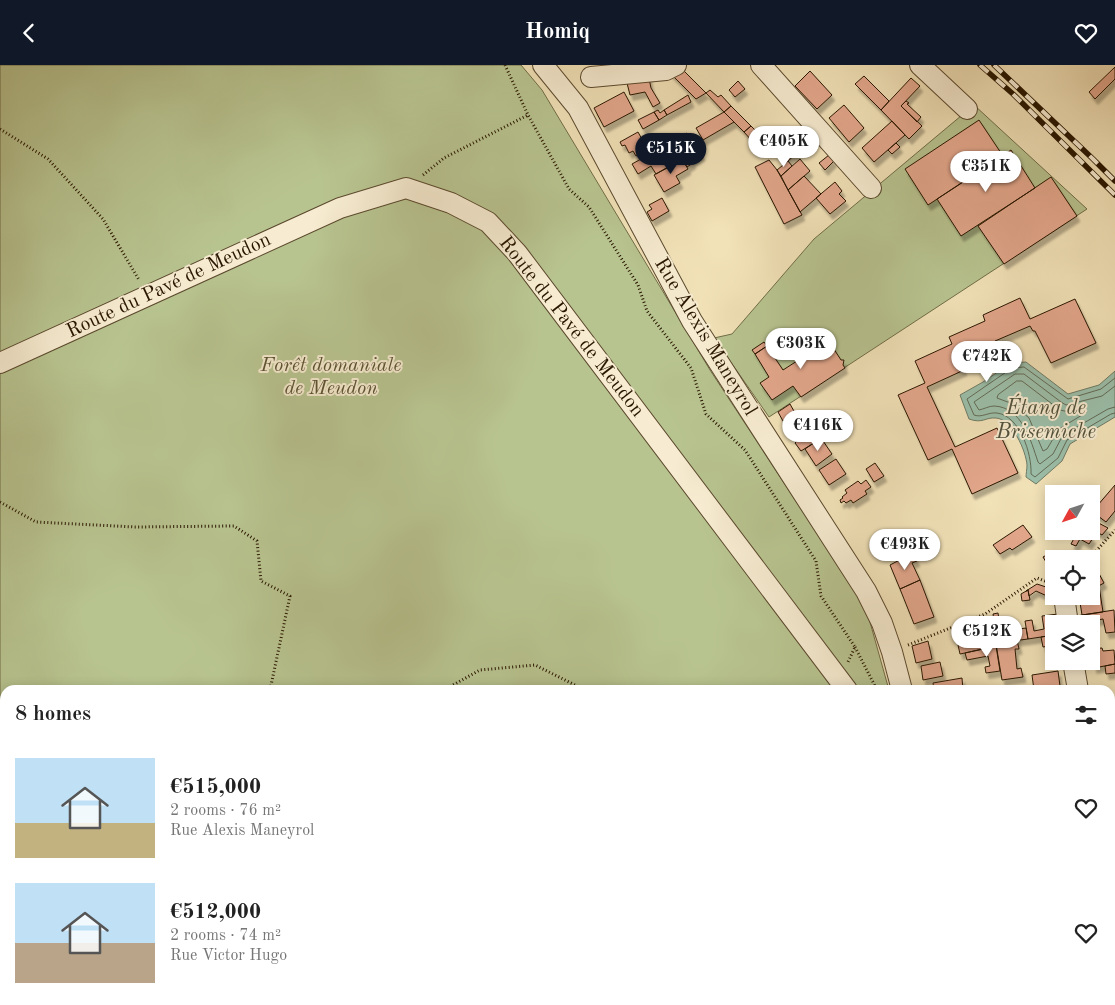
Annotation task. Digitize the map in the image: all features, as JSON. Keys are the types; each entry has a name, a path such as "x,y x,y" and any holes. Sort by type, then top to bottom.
{"street":[{"name":"Rue Alexis Maneyrol","path":"543,65 578,108 692,321 866,591 882,623 901,685"},
{"path":"567,93 595,71 614,65"},
{"path":"595,71 666,70 676,65"},
{"path":"761,65 871,188"},
{"path":"920,65 966,109"},
{"name":"Route du Pavé de Meudon","path":"0,363 340,207 406,188 451,203 488,222 517,253 844,685"},
{"path":"1075,670 1077,685"}],"path":[{"path":"505,65 528,115 568,189 589,207 638,285 647,311 691,368 706,414 745,450 816,561 821,596 855,647 874,685"},
{"path":"406,188 444,158 528,115"},
{"path":"0,129 48,159 103,219 148,295"},
{"path":"0,502 36,522 135,527 234,526 257,541 262,581 290,596 271,685"},
{"path":"1097,550 1115,531"},
{"path":"892,652 985,614 1038,578 1045,581"},
{"path":"844,685 855,647"},
{"path":"453,685 480,670 535,665 575,685"}],"green space":[{"name":"Forêt domaniale de Meudon","path":"0,65 521,65 542,90 710,370 866,608 888,685 0,685"},
{"path":"974,105 1087,209 769,417 714,338 732,334 814,239"}],"water":[{"name":"Étang de Brisemiche","path":"1026,362 1068,394 1099,385 1115,371 1115,417 1070,444 1062,461 1036,484 1026,477 1026,459 1021,444 1013,430 1002,420 996,418 981,421 969,419 960,395 1011,363"}],"building":[{"path":"680,67 706,93 696,99 669,72"},
{"path":"1115,67 1115,79 1095,99 1089,92"},
{"path":"810,71 832,95 817,109 795,86"},
{"path":"648,74 651,88 660,103 653,107 645,92 630,95 626,79"},
{"path":"864,76 889,101 881,110 855,84"},
{"path":"911,78 920,86 901,106 922,126 909,139 881,110"},
{"path":"738,81 745,89 735,97 729,90"},
{"path":"710,90 718,97 721,95 731,106 724,112 706,93"},
{"path":"624,92 634,111 604,127 594,108"},
{"path":"688,95 691,102 667,115 664,110"},
{"path":"906,101 921,117 917,122 901,106"},
{"path":"844,105 864,128 849,142 829,118"},
{"path":"731,106 751,126 744,132 724,112"},
{"path":"658,110 660,113 664,110 667,115 659,120 654,112"},
{"path":"654,112 659,120 643,129 638,120"},
{"path":"724,112 734,122 703,140 696,128"},
{"path":"979,120 1003,156 928,205 905,169"},
{"path":"892,121 905,135 874,162 862,148"},
{"path":"751,126 769,144 761,151 744,132"},
{"path":"638,132 648,150 636,156 633,151 629,153 625,145 622,146 620,142"},
{"path":"687,133 690,138 692,137 702,155 692,161 679,138"},
{"path":"779,135 790,147 793,144 799,151 787,162 770,142"},
{"path":"896,143 900,147 892,154 888,150"},
{"path":"659,149 669,167 656,174 651,166 638,174 632,164"},
{"path":"1011,150 1035,188 961,236 937,199"},
{"path":"829,155 834,161 825,170 819,163"},
{"path":"689,156 693,163 687,167 682,159"},
{"path":"682,159 688,169 676,176 680,183 664,192 654,175"},
{"path":"800,159 810,171 788,190 781,176"},
{"path":"769,160 777,170 802,215 784,224 755,167"},
{"path":"788,161 792,166 781,176 777,170"},
{"path":"804,176 821,194 800,212 788,190"},
{"path":"1051,177 1077,216 1004,264 978,226"},
{"path":"835,182 842,191 839,194 846,201 830,214 816,198"},
{"path":"662,198 669,211 652,221 647,212 652,209 649,205"},
{"path":"1020,298 1030,319 1075,299 1096,343 1051,363 1035,331 1030,326 995,341 998,347 962,364 964,370 927,387 955,447 997,428 1018,473 972,494 952,449 928,460 898,395 925,383 915,361 952,344 949,337 985,321 983,315"},
{"path":"826,337 841,360 844,360 843,365 845,368 801,397 793,386 772,400 760,383 769,377 755,354 767,346 783,370 797,361 798,352 801,353"},
{"path":"764,342 767,346 755,354 752,350"},
{"path":"790,404 795,413 783,421 778,412"},
{"path":"806,424 817,441 801,451 795,443 797,441 792,433"},
{"path":"821,438 832,454 816,466 805,449"},
{"path":"836,459 846,474 829,485 819,470"},
{"path":"875,463 884,476 874,482 866,469"},
{"path":"866,480 871,487 865,491 867,494 853,503 851,500 841,503 840,500 847,493 845,490 858,481 861,484"},
{"path":"1115,485 1115,511 1106,522 1100,518 1100,502"},
{"path":"1100,524 1108,528 1102,535 1100,534"},
{"path":"1023,525 1032,537 1012,550 1010,548 1000,554 993,545"},
{"path":"1073,540 1079,540 1076,546 1071,544"},
{"path":"1082,540 1092,540 1089,544"},
{"path":"913,553 917,561 912,563 920,580 900,589 890,565"},
{"path":"1100,576 1104,583 1100,585"},
{"path":"920,580 934,617 914,624 900,589"},
{"path":"1037,584 1045,587 1045,595 1036,591 1029,596 1028,590 1026,591"},
{"path":"1028,590 1030,600 1022,601 1021,594"},
{"path":"1100,592 1103,612 1082,615 1080,605 1100,605"},
{"path":"1114,610 1115,632 1106,633 1103,619 1100,619 1100,615 1082,615"},
{"path":"998,613 1001,632 1004,631 1005,635 1013,634 1012,630 1026,628 1028,639 997,643 993,614"},
{"path":"1042,616 1045,616 1045,636 1028,639 1025,621 1032,620 1034,631 1044,629"},
{"path":"977,623 983,649 960,654 958,645 968,642 967,627"},
{"path":"993,627 996,646 983,649 979,630"},
{"path":"1045,636 1045,647 1043,647 1041,637"},
{"path":"1017,640 1019,649 1015,649 1017,669 1021,668 1023,677 1002,680 996,644"},
{"path":"928,641 932,659 916,663 912,646"},
{"path":"996,646 1000,671 986,673 985,667 990,666 988,656 967,660 965,653"},
{"path":"1100,648 1102,648 1103,651 1114,650 1115,664 1100,667"},
{"path":"940,662 943,676 923,680 921,666"},
{"path":"1115,664 1115,673 1106,674 1105,666"},
{"path":"1058,671 1060,685 1033,685 1032,675"},
{"path":"962,678 963,685 933,685 933,683"}],"railway":[{"path":"980,65 1013,94 1115,195"},
{"path":"994,65 1115,181"}]}
